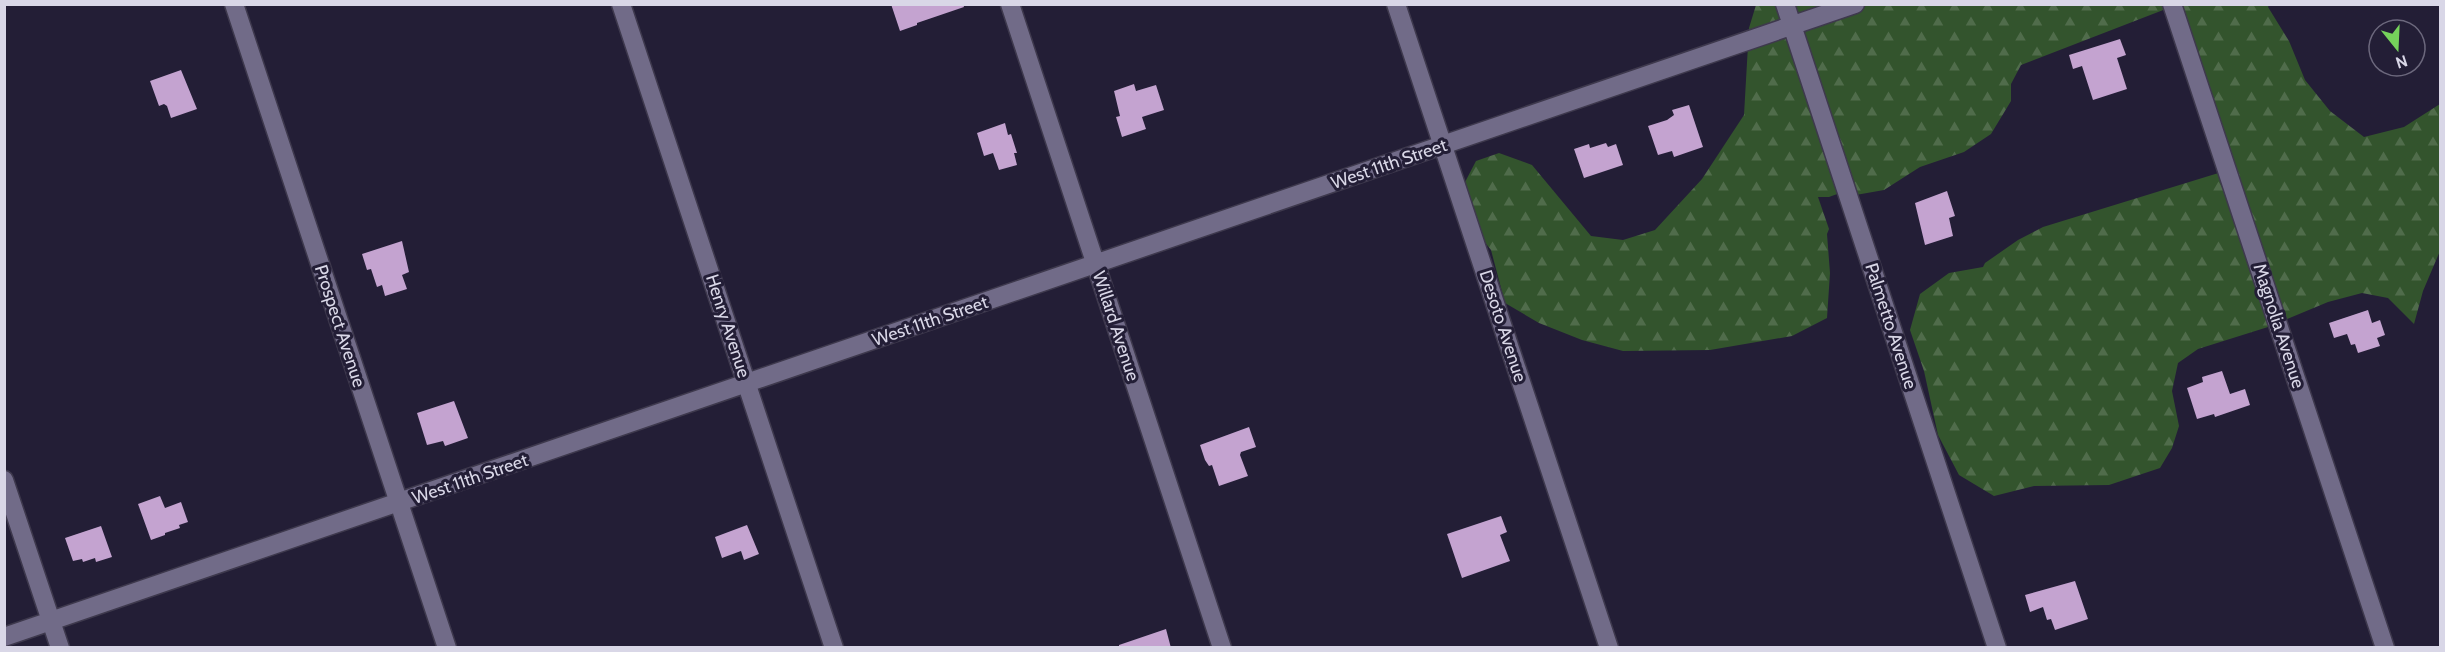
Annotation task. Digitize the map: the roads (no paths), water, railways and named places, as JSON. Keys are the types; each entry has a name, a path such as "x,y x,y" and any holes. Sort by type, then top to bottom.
{"street":[{"name":"Prospect Avenue","path":"234,4 447,648"},
{"name":"Henry Avenue","path":"621,4 834,648"},
{"name":"Willard Avenue","path":"1010,4 1222,648"},
{"name":"Desoto Avenue","path":"1396,4 1609,648"},
{"name":"Palmetto Avenue","path":"1785,4 1997,648"},
{"name":"West 11th Street","path":"4,637 1855,4"},
{"name":"Magnolia Avenue","path":"2172,4 2385,648"},
{"path":"4,480 60,648"}]}
